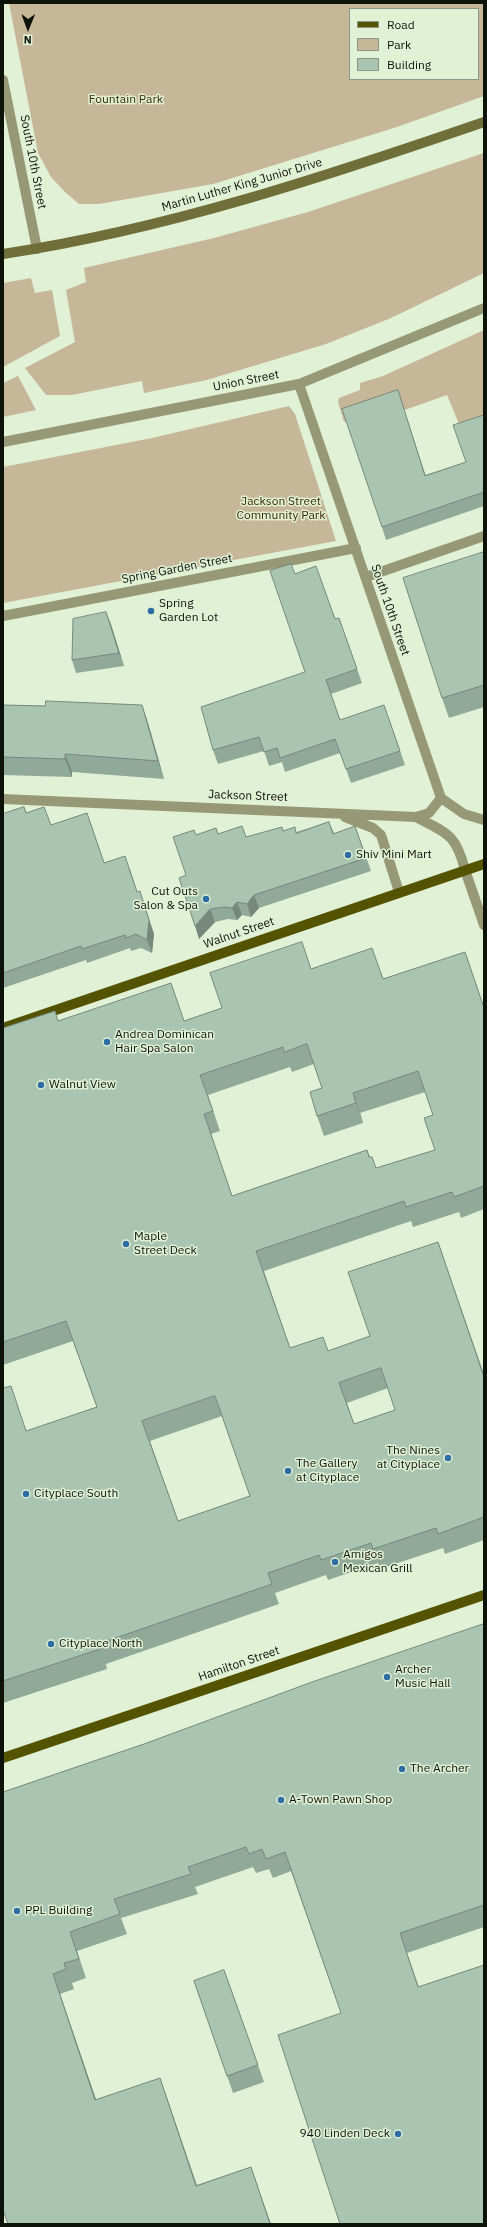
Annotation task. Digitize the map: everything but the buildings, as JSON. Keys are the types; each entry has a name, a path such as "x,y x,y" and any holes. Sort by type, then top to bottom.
{"main road":[{"name":"Martin Luther King Junior Drive","path":"3,254 37,249 232,203 317,178 484,122"},
{"name":"Walnut Street","path":"3,1028 484,864"},
{"name":"Hamilton Street","path":"3,1758 484,1595"}],"street":[{"name":"South 10th Street","path":"3,80 37,249"},
{"name":"Union Street","path":"3,442 299,384 484,308"},
{"name":"South 10th Street","path":"299,384 441,798"},
{"path":"366,577 484,536"},
{"name":"Spring Garden Street","path":"3,616 356,548"},
{"path":"416,817 429,812 441,798 464,814 484,820"},
{"name":"Jackson Street","path":"3,799 416,817 446,832 457,845 465,870"},
{"path":"332,813 373,828 381,835 399,892"},
{"path":"465,870 484,925"}],"green space":[{"name":"Fountain Park","path":"9,3 484,3 484,96 397,127 213,184 99,204 79,204 51,177 38,153"},
{"path":"484,153 484,273 391,318 326,344 207,380 144,393 142,381 72,395 46,395 25,368 75,342 66,290 86,282 84,268 214,238 308,212"},
{"path":"31,278 35,293 52,290 60,336 3,367 3,283"},
{"path":"484,330 484,422 462,431 447,395 399,412 395,405 344,422 338,402 339,398 360,390 360,383 383,376"},
{"path":"18,376 36,410 3,417 3,383"},
{"name":"Jackson Street Community Park","path":"289,406 295,414 336,541 3,603 3,467 152,438"}],"place":[{"name":"Spring Garden Lot","path":"151,611"},
{"name":"Shiv Mini Mart","path":"348,855"},
{"name":"Cut Outs Salon & Spa","path":"206,899"},
{"name":"Andrea Dominican Hair Spa Salon","path":"107,1042"},
{"name":"Walnut View","path":"41,1085"},
{"name":"Maple Street Deck","path":"126,1244"},
{"name":"The Nines at Cityplace","path":"448,1458"},
{"name":"The Gallery at Cityplace","path":"288,1471"},
{"name":"Cityplace South","path":"26,1494"},
{"name":"Amigos Mexican Grill","path":"335,1562"},
{"name":"Cityplace North","path":"51,1644"},
{"name":"Archer Music Hall","path":"387,1677"},
{"name":"The Archer","path":"402,1769"},
{"name":"A-Town Pawn Shop","path":"281,1800"},
{"name":"PPL Building","path":"17,1911"},
{"name":"940 Linden Deck","path":"398,2134"}]}
